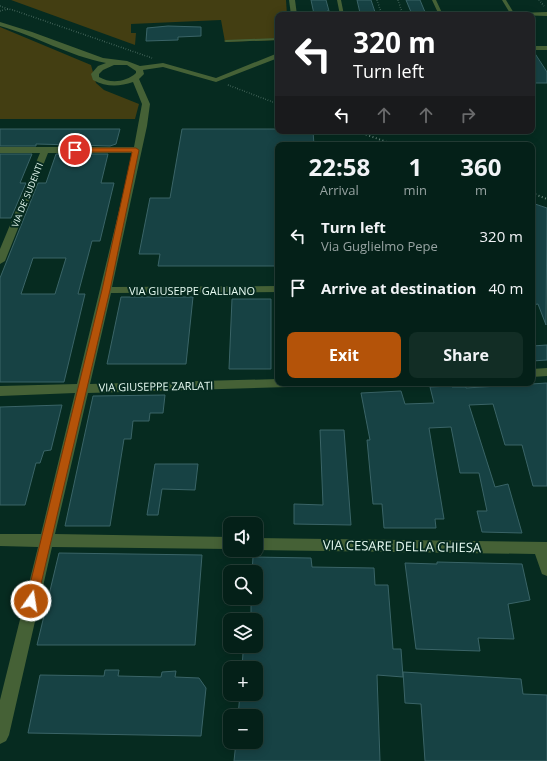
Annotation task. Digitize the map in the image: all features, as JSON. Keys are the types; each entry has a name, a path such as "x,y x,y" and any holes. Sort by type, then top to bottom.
{"street":[{"path":"292,0 294,12"},
{"path":"535,14 547,14"},
{"path":"0,24 82,55 105,61 130,64 139,68 163,65 179,68 210,80 219,79 275,56"},
{"path":"535,48 547,48"},
{"path":"82,55 99,68"},
{"path":"117,63 99,68 95,74 98,80 109,83 122,82 135,78 140,72 139,68"},
{"path":"0,735 106,290 142,126 146,104 135,78"},
{"path":"122,82 138,92 146,104"},
{"path":"0,150 136,150"},
{"name":"VIA DE’ SUDENTI","path":"0,262 45,150"},
{"name":"VIA GIUSEPPE GALLIANO","path":"106,290 275,289"},
{"path":"535,373 547,372"},
{"name":"VIA GIUSEPPE ZARLATI","path":"0,391 275,383"},
{"path":"0,540 223,543"},
{"name":"VIA CESARE DELLA CHIESA","path":"263,544 544,548"},
{"path":"544,548 547,569"}],"lane":[{"path":"339,0 341,12"},
{"path":"434,0 440,12"},
{"path":"504,0 511,12"},
{"path":"226,41 275,38"}],"path":[{"path":"377,0 381,12"},
{"path":"398,0 402,12"},
{"path":"0,6 152,58"},
{"path":"0,11 8,9"},
{"path":"219,79 232,88 275,103"},
{"path":"364,134 387,142"},
{"path":"535,194 547,199"}],"shaded area":[{"path":"11,0 286,0 287,12 275,12 275,40 225,42 221,20 131,24 131,33 136,33 135,45"},
{"path":"0,27 91,65 96,83 104,90 139,104 135,119 0,119"}],"building":[{"path":"311,0 326,0 329,11 314,12"},
{"path":"357,0 371,0 375,12 360,12"},
{"path":"406,0 420,0 425,12 411,12"},
{"path":"168,26 201,27 201,36 178,37 178,40 146,41 147,28"},
{"path":"535,54 547,72 547,83 535,83"},
{"path":"0,129 120,129 116,144 110,146 36,144 36,146 0,146"},
{"path":"182,129 275,129 275,134 313,134 314,142 275,142 275,266 158,266 160,254 139,254 150,198 170,198"},
{"path":"0,154 32,154 20,183 26,183 11,218 0,218"},
{"path":"56,154 108,154 101,183 114,183 100,241 92,241 78,294 85,294 64,382 0,382 0,278 38,183 46,183","holes":["33,258 66,258 55,294 21,294"]},
{"path":"535,204 547,208 546,325 538,304 535,304"},
{"path":"121,297 193,297 186,364 107,364"},
{"path":"232,299 271,299 271,369 229,369"},
{"path":"547,345 547,360 535,361 535,346"},
{"path":"547,383 547,486 533,486 522,445 505,445 493,404 469,405 495,487 508,484 522,533 482,532 477,511 487,511 479,473 460,473 451,427 429,428 444,519 435,519 436,528 384,528 382,504 373,504 367,440 370,440 361,393 401,391 405,404 434,403 430,387 451,386 466,388 535,386 535,384"},
{"path":"165,395 163,413 150,413 149,421 133,421 131,439 124,439 110,526 65,526 93,396"},
{"path":"62,405 51,450 44,451 40,463 36,463 25,505 0,505 0,407"},
{"path":"320,430 344,430 351,525 294,524 294,504 323,505"},
{"path":"155,464 198,464 195,490 162,489 158,515 147,515"},
{"path":"59,553 202,555 195,645 37,645"},
{"path":"253,557 311,558 312,567 374,568 375,585 388,585 393,649 401,649 403,677 377,675 380,761 234,761 235,749 263,749 263,709 239,709 239,701 263,701 263,661 242,661 243,653 263,653 263,613 251,613 251,605 263,605 263,565 252,565"},
{"path":"437,562 522,564 530,600 508,604 514,639 478,638 480,651 416,649 405,563 437,564"},
{"path":"105,670 119,670 118,676 161,677 162,672 176,671 175,677 199,678 206,688 201,736 28,733 40,675 104,676"},
{"path":"403,672 521,679 523,694 547,695 547,761 425,761 421,704 405,703"}],"route":[{"path":"31,601 106,290 136,150 75,150"}]}
